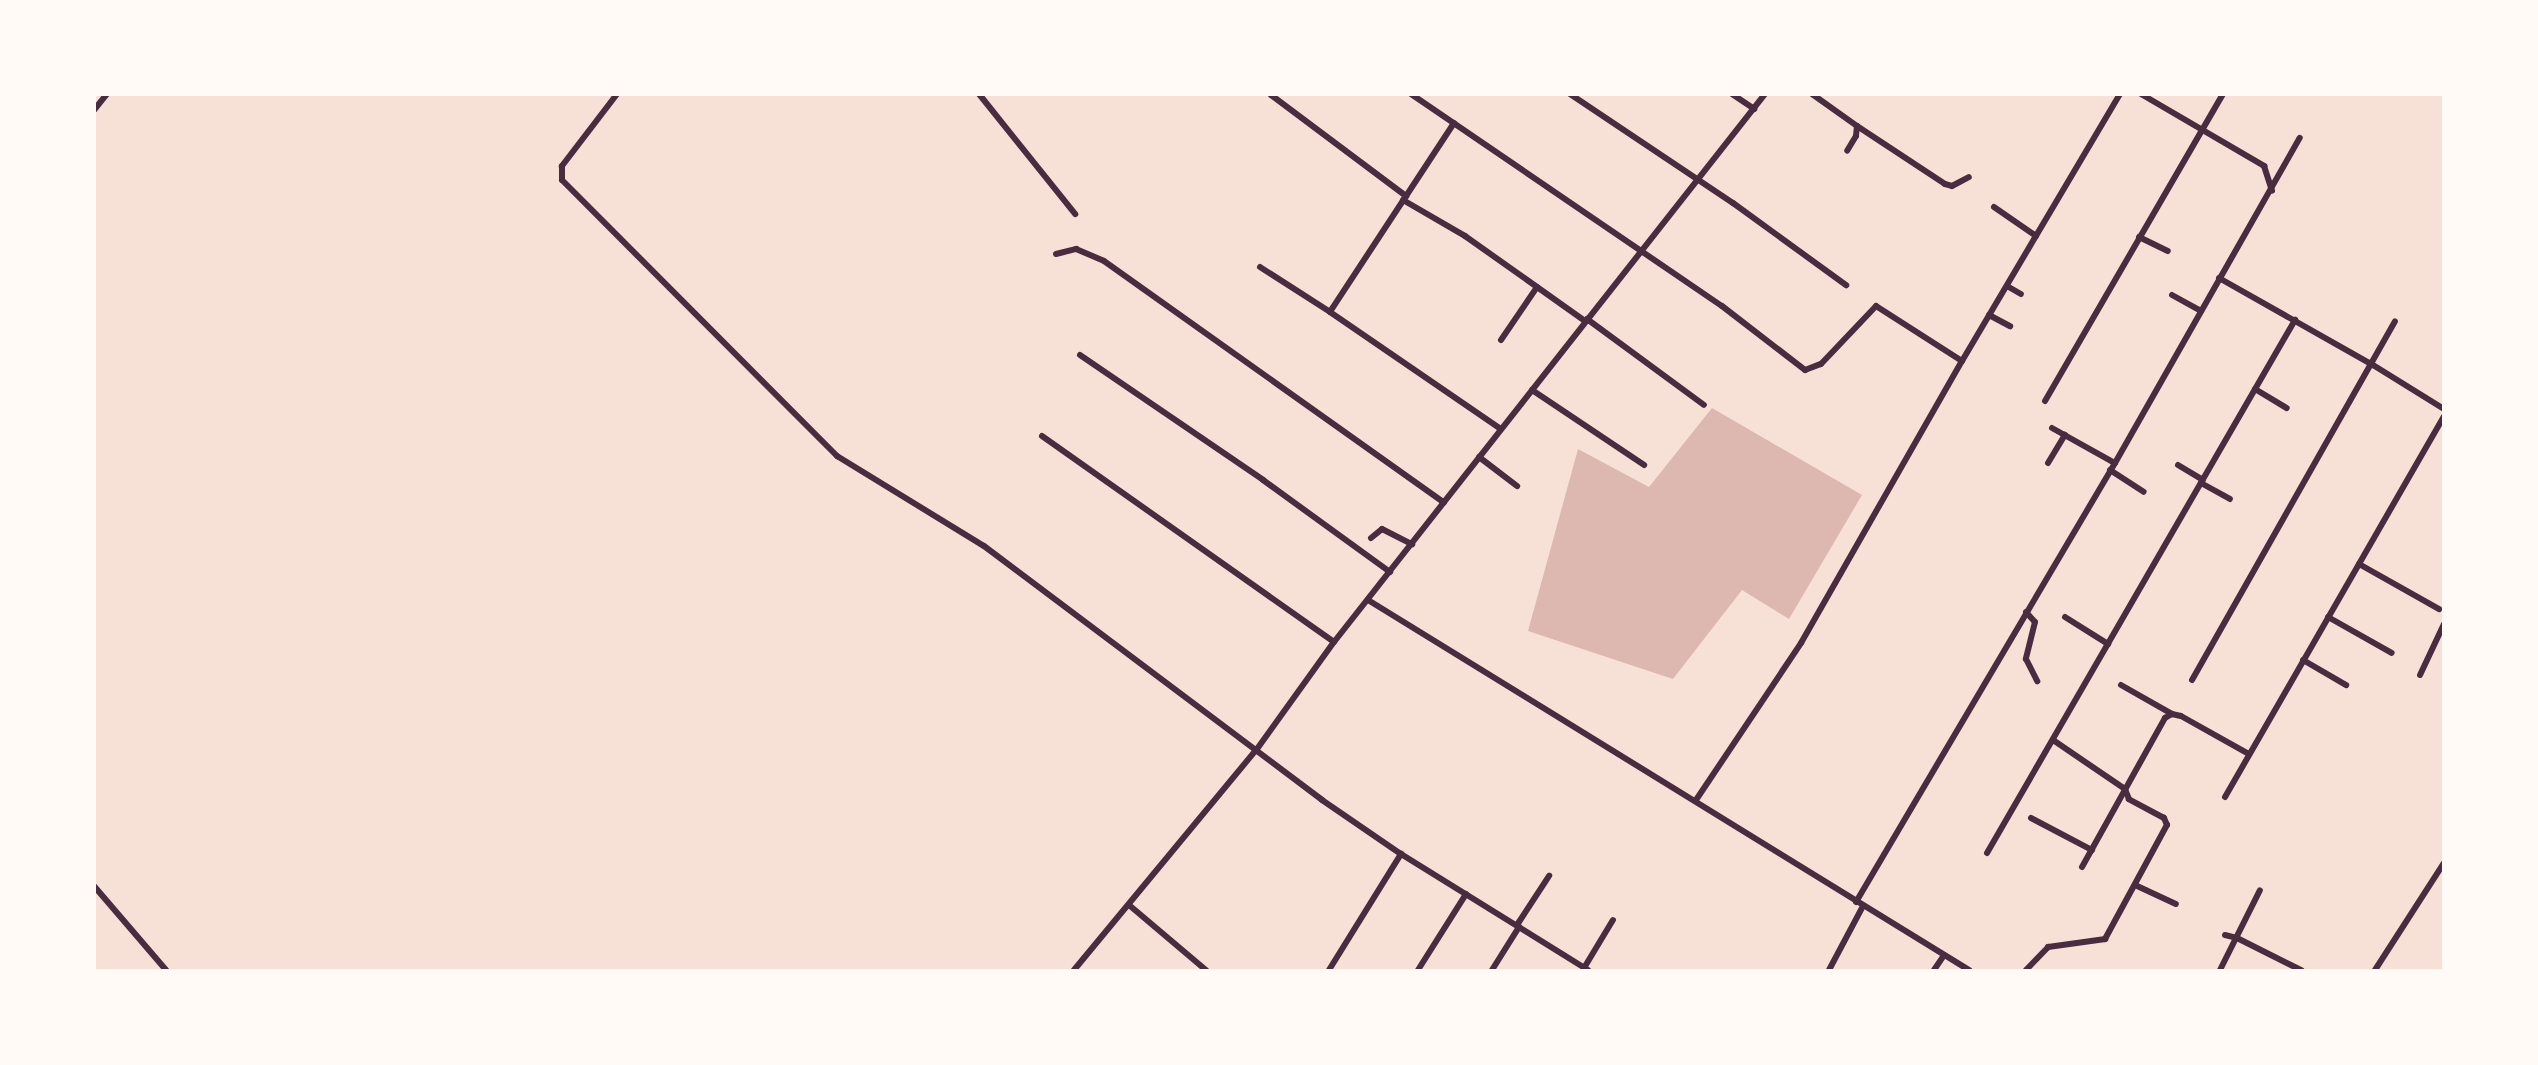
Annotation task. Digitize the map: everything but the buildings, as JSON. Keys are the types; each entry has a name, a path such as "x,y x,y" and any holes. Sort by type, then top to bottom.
{"street":[{"path":"94,110 107,94"},
{"path":"617,94 562,166 562,180 837,456 984,546 1322,800 1401,854 1582,969 1613,919"},
{"path":"979,94 1075,214"},
{"path":"1411,94 1722,306 1805,370 1821,364 1876,306 1962,361"},
{"path":"1570,94 1846,285"},
{"path":"1732,94 1754,109"},
{"path":"1074,971 1257,749 1334,642 1586,320 1699,182 1765,94"},
{"path":"1812,94 1945,184 1952,186 1969,177"},
{"path":"1696,800 1801,643 1962,361 2120,94"},
{"path":"2141,94 2264,166 2272,191"},
{"path":"2045,401 2222,94"},
{"path":"1271,95 1405,198 1465,236 1704,405"},
{"path":"1329,312 1454,123"},
{"path":"1847,151 1856,136 1857,126"},
{"path":"1829,971 1859,904 2219,278 2272,191 2300,138"},
{"path":"1994,207 2036,236"},
{"path":"2139,237 2168,251"},
{"path":"1056,254 1076,250 1104,261 1444,503"},
{"path":"1260,267 1501,429"},
{"path":"2219,278 2373,365 2444,409"},
{"path":"2007,286 2021,294"},
{"path":"1501,340 1537,287"},
{"path":"2172,295 2201,311"},
{"path":"1989,315 2010,326"},
{"path":"1987,853 2295,320"},
{"path":"2192,680 2396,321"},
{"path":"1080,355 1253,473 1390,572"},
{"path":"2255,389 2287,408"},
{"path":"1532,390 1644,465"},
{"path":"2225,797 2444,416"},
{"path":"2052,428 2115,463"},
{"path":"2048,463 2065,435"},
{"path":"1042,436 1334,642"},
{"path":"1479,457 1517,486"},
{"path":"2178,465 2230,499"},
{"path":"2110,470 2144,492"},
{"path":"1371,538 1381,528 1412,544"},
{"path":"2359,564 2439,609"},
{"path":"1368,600 1696,800 1969,971"},
{"path":"2026,612 2035,622 2026,659 2037,681"},
{"path":"2065,617 2108,645"},
{"path":"2328,617 2392,653"},
{"path":"2420,674 2444,624"},
{"path":"2303,660 2346,685"},
{"path":"2121,685 2249,754"},
{"path":"2082,867 2165,718 2172,714"},
{"path":"2026,971 2048,947 2105,939 2167,821 2129,799 2125,789 2053,740"},
{"path":"2031,818 2092,850"},
{"path":"1329,971 1401,854"},
{"path":"2375,971 2444,863"},
{"path":"1492,971 1549,876"},
{"path":"2135,885 2176,904"},
{"path":"94,886 166,971"},
{"path":"2220,971 2260,890"},
{"path":"1418,971 1466,894"},
{"path":"1129,905 1206,971"},
{"path":"2225,935 2237,937 2301,971"},
{"path":"1934,971 1944,955"}],"shaded area":[{"path":"1712,408 1862,495 1789,619 1742,590 1673,679 1528,631 1578,449 1649,487"}]}
